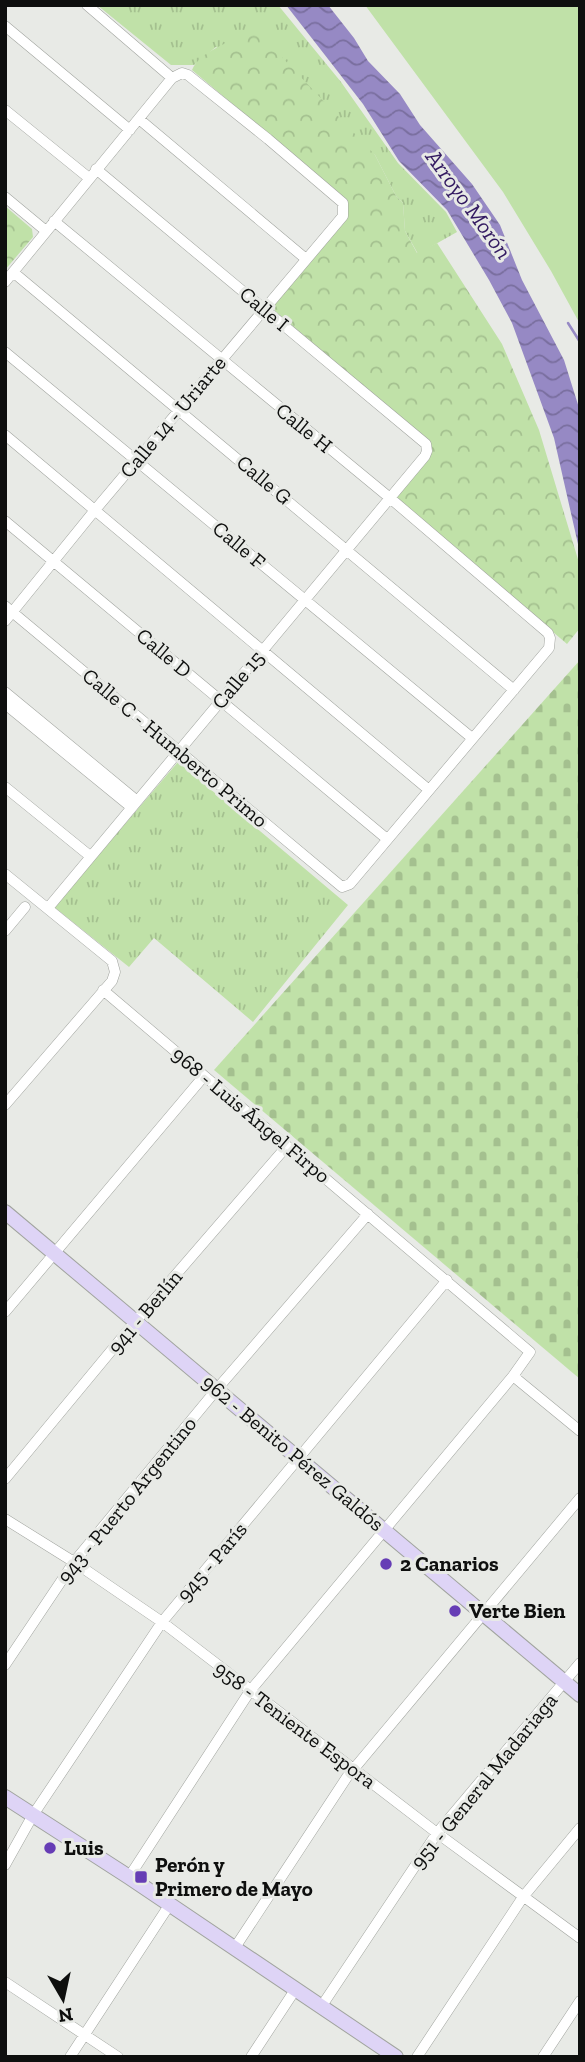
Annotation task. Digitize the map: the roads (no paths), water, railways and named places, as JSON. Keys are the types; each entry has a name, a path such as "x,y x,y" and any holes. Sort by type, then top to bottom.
{"main road":[{"name":"962 - Benito Pérez Galdós","path":"5,1212 580,1695"},
{"path":"5,1797 170,1904 396,2057"}],"street":[{"path":"5,282 172,78 87,5"},
{"path":"5,26 130,130"},
{"name":"Calle 14 - Uriarte","path":"5,621 9,609 55,562 95,510 343,216 343,204 268,139 188,75 181,73 172,78"},
{"path":"5,110 89,178"},
{"path":"139,119 306,259"},
{"name":"Calle I","path":"96,169 426,444 427,451"},
{"path":"5,197 46,231"},
{"name":"Calle H","path":"54,221 390,498 548,633 549,648 514,690"},
{"name":"Calle G","path":"13,272 514,690"},
{"name":"Calle F","path":"5,352 472,738"},
{"path":"5,435 429,790"},
{"name":"Calle 15","path":"48,908 427,451"},
{"name":"Calle D","path":"5,521 387,839"},
{"name":"Calle C - Humberto Primo","path":"9,609 339,886 346,887 387,839"},
{"path":"387,839 514,690"},
{"path":"5,692 134,804"},
{"path":"5,704 134,804"},
{"path":"5,786 90,856"},
{"path":"5,874 112,961 115,967 114,978 5,1105"},
{"path":"5,931 26,907"},
{"name":"968 - Luis Ángel Firpo","path":"103,990 530,1352 513,1376"},
{"path":"5,1312 204,1076"},
{"name":"941 - Berlín","path":"5,1479 135,1322 287,1146"},
{"name":"943 - Puerto Argentino","path":"5,1665 74,1562 368,1214"},
{"name":"945 - París","path":"5,1865 33,1815 162,1622 447,1280"},
{"path":"129,1877 250,1691 513,1376 580,1431"},
{"path":"234,1949 353,1770 580,1498"},
{"name":"958 - Teniente Espora","path":"5,1519 162,1622 353,1770 580,1938"},
{"name":"951 - General Madariaga","path":"321,2007 437,1833 580,1663"},
{"path":"417,2057 523,1897 580,1828"},
{"path":"70,2057 170,1904"},
{"path":"5,1982 118,2057"},
{"path":"251,2057 295,1990"},
{"path":"543,2057 580,2001"}],"water":[{"name":"Arroyo Morón","path":"286,5 328,5 368,61 400,94 420,125 472,184 500,225 522,280 564,360 580,411 580,553 554,438 512,323 489,280 447,210 399,161 363,104"}],"waterway":[{"path":"568,323 580,342"}],"place":[{"name":"2 Canarios","path":"386,1564"},
{"name":"Verte Bien","path":"455,1611"},
{"name":"Luis","path":"50,1848"},
{"name":"Perón y Primero de Mayo","path":"141,1877"}]}
